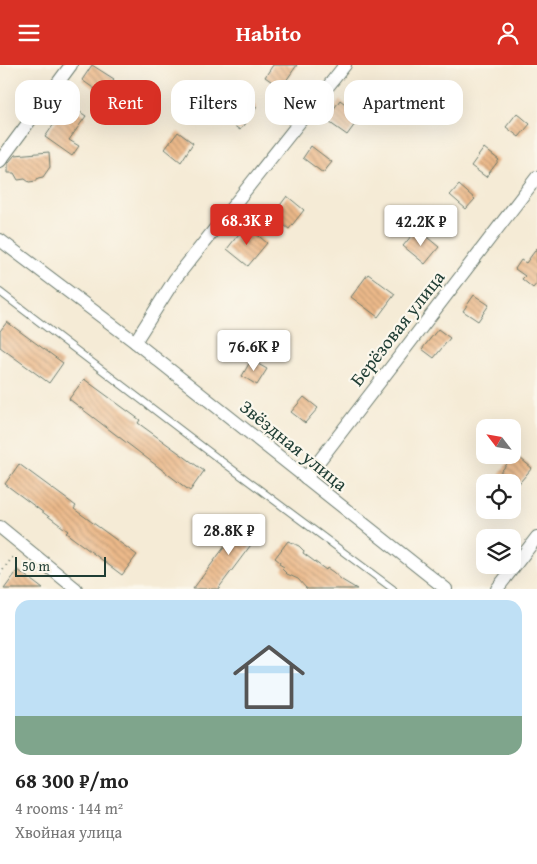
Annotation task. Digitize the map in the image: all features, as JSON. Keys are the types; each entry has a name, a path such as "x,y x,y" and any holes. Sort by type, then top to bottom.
{"street":[{"path":"0,161 71,65"},
{"path":"134,342 175,279 345,65"},
{"name":"Берёзовая улица","path":"306,479 537,177"},
{"name":"Звёздная улица","path":"0,240 134,342 446,589"},
{"path":"0,527 76,589"},
{"path":"497,589 537,537"}],"lane":[{"path":"0,292 216,457 394,589"}],"path":[{"path":"0,574 15,554"}],"building":[{"path":"92,65 114,79 90,80 90,86 82,80"},
{"path":"273,65 297,65 287,80 269,80 265,77"},
{"path":"340,100 344,103 344,125 354,125 347,135 333,125 334,109"},
{"path":"80,112 86,116 80,124"},
{"path":"517,113 530,124 519,137 506,127"},
{"path":"53,125 80,125 69,140 79,146 72,156 45,137"},
{"path":"233,125 244,125 240,130"},
{"path":"178,132 193,143 181,162 165,149"},
{"path":"311,146 332,162 323,173 303,158"},
{"path":"484,148 499,160 486,177 471,166"},
{"path":"49,152 50,167 43,177 38,178 36,181 18,180 14,173 8,173 8,163 15,155"},
{"path":"459,185 475,199 466,209 450,195"},
{"path":"287,196 304,210 289,229 272,216"},
{"path":"246,225 267,243 248,266 227,249"},
{"path":"417,229 439,247 425,264 403,246"},
{"path":"537,248 537,283 533,288 522,279 525,276 515,269 521,260 526,263"},
{"path":"368,274 395,294 378,317 351,297"},
{"path":"474,295 489,305 478,321 463,311"},
{"path":"7,322 63,363 49,383 0,347 0,331"},
{"path":"438,329 450,338 434,358 422,349"},
{"path":"251,360 267,369 257,385 242,376"},
{"path":"84,379 140,420 138,423 204,471 190,491 69,399"},
{"path":"304,397 318,408 305,423 291,412"},
{"path":"521,459 532,468 521,481 521,474 499,474 507,464 521,464"},
{"path":"19,464 76,506 74,509 137,555 122,575 66,533 68,531 5,484"},
{"path":"246,518 262,530 218,589 193,589"},
{"path":"288,541 299,546 304,551 303,553 357,589 306,588 298,579 287,574 282,569 284,567 275,558"},
{"path":"18,570 43,589 4,589"}]}
